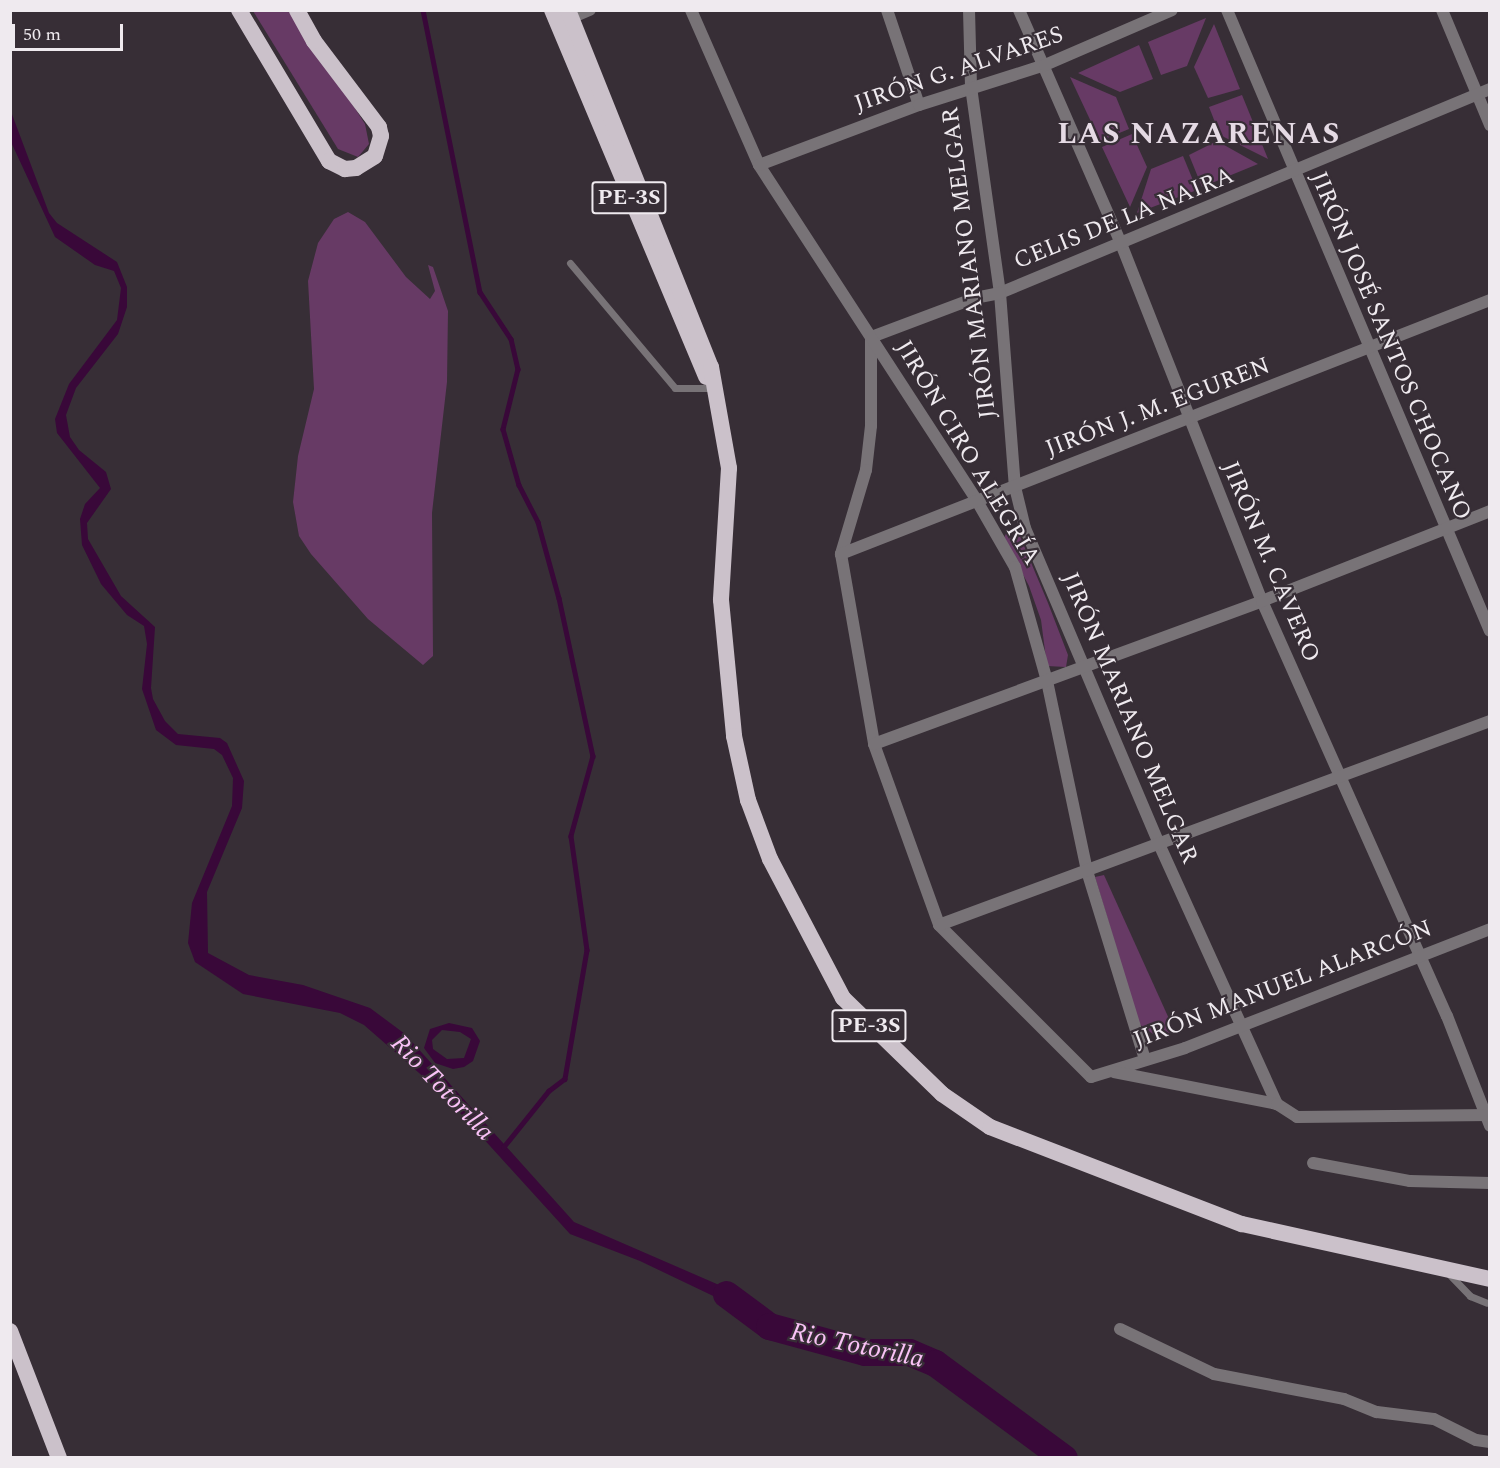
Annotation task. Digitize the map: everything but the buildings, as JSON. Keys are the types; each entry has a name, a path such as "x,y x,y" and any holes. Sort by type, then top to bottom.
{"highway":[{"path":"239,10 329,160 345,169 369,163 378,150 379,127 314,41 297,10"},
{"name":"PE-3S","path":"562,16 711,367 712,385 729,468 722,600 736,747 748,800 770,859 843,998 942,1094 990,1127 1242,1224 1490,1279"},
{"path":"10,1331 59,1458"}],"street":[{"path":"562,16 590,10"},
{"name":"JIRÓN CIRO ALEGRÍA","path":"691,10 759,165 977,501 1022,583 1047,681 1086,871 1145,1059"},
{"path":"886,10 919,105"},
{"name":"JIRÓN MARIANO MELGAR","path":"969,10 971,87 1000,293 1015,487 1025,528 1159,844 1243,1024 1277,1104"},
{"name":"JIRÓN M. CAVERO","path":"1019,10 1120,241 1188,419 1262,601 1420,956 1489,1119"},
{"name":"JIRÓN G. ALVARES","path":"759,165 919,105 1045,65 1172,10"},
{"name":"JIRÓN JOSÉ SANTOS CHOCANO","path":"1227,10 1368,350 1490,631"},
{"path":"1442,10 1490,125"},
{"name":"CELIS DE LA NAIRA","path":"871,337 975,298 1000,293 1120,241 1294,173 1490,88"},
{"name":"JIRÓN J. M. EGUREN","path":"841,554 1368,350 1490,300"},
{"path":"871,337 871,426 866,470 841,554 874,744 939,925 1490,721"},
{"path":"874,744 1262,601 1490,511"},
{"name":"JIRÓN MANUEL ALARCÓN","path":"939,925 1091,1077 1114,1072 1490,929"},
{"path":"1114,1072 1277,1104 1296,1117 1489,1119"},
{"path":"1313,1163 1410,1181 1490,1183"},
{"path":"1120,1329 1215,1374 1344,1400 1377,1412 1434,1419 1476,1440 1490,1442"}],"lane":[{"path":"570,263 675,388 712,385"},
{"path":"1444,1269 1470,1296 1487,1303"}],"shaded area":[{"path":"253,11 293,11 365,124 369,144 358,157 338,149"},
{"path":"1206,18 1187,66 1161,75 1148,42"},
{"path":"1214,24 1240,89 1208,98 1194,67"},
{"path":"1139,45 1153,79 1120,92 1078,73"},
{"path":"1070,77 1116,97 1129,129 1100,141"},
{"path":"1242,95 1268,159 1220,135 1209,107"},
{"path":"1132,134 1147,167 1130,207 1102,147"},
{"path":"1217,141 1258,164 1202,187 1189,155"},
{"path":"1183,156 1197,190 1137,213 1151,169"},
{"path":"348,212 365,222 406,277 430,299 435,291 428,265 433,267 448,311 447,382 432,513 433,656 423,665 368,619 311,554 299,536 293,502 298,456 314,389 308,281 318,243 334,219"},
{"path":"1008,529 1019,534 1048,603 1068,655 1066,667 1047,666 1041,620 1029,586 1004,538"},
{"path":"1104,875 1174,1034 1153,1034 1139,1024 1095,877"}],"water":[{"path":"10,109 49,213 57,223 117,262 127,287 127,307 118,334 76,388 66,415 70,437 79,450 106,472 111,489 87,523 88,539 121,596 155,627 151,688 153,699 165,721 178,734 220,738 227,743 244,781 242,808 207,892 208,953 249,975 303,985 370,1008 405,1034 574,1222 726,1288 757,1308 753,1320 730,1304 640,1261 570,1234 442,1093 364,1025 340,1013 243,994 195,962 188,943 192,903 232,806 233,778 222,755 214,749 176,745 156,730 142,689 147,644 144,626 127,615 101,584 82,545 80,519 85,504 100,488 57,433 55,419 69,384 117,320 121,288 114,271 95,265 55,237 11,142"},
{"path":"449,1023 472,1028 480,1041 473,1061 464,1067 453,1069 435,1063 424,1048 430,1029","holes":["442,1030 460,1032 471,1039 464,1058 447,1059 433,1049 432,1040"]}],"waterway":[{"path":"423,10 480,292 511,339 518,369 503,429 519,485 538,522 559,598 593,756 571,836 587,950 565,1079 549,1091 504,1147"},
{"name":"Rio Totorilla","path":"726,1294 769,1326 865,1352 909,1352 935,1363 1064,1458"}],"district":[{"name":"LAS NAZARENAS","path":"1199,134"}]}
